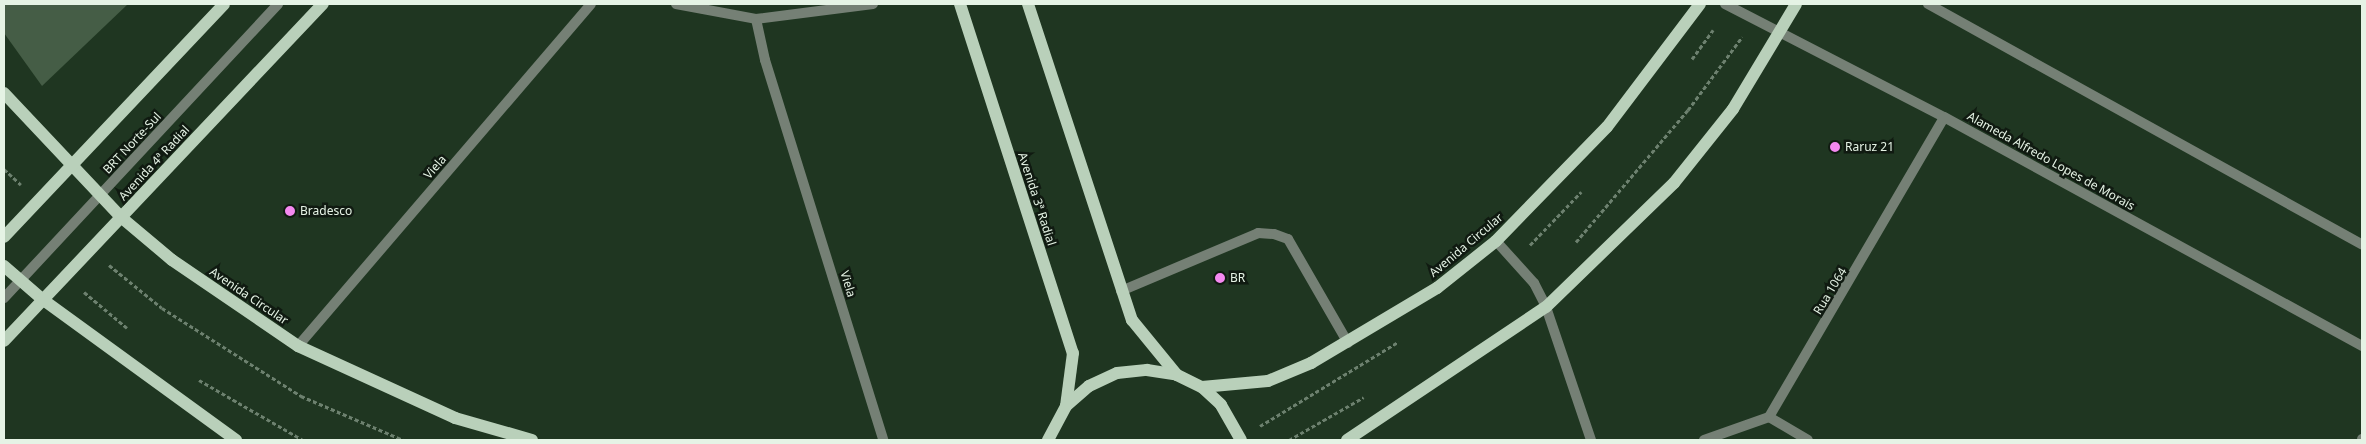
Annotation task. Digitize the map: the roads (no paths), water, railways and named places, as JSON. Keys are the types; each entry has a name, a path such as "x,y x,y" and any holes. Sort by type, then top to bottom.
{"main road":[{"path":"4,237 71,169 224,4"},
{"name":"Avenida 4ª Radial","path":"4,340 122,218 323,4"},
{"name":"Avenida 3ª Radial","path":"960,4 1073,353 1066,406"},
{"path":"1028,4 1132,320 1148,346 1177,375"},
{"name":"Avenida Circular","path":"1202,387 1268,380 1348,344 1437,288 1496,241 1607,127 1700,4"},
{"path":"1347,440 1546,307 1674,183 1733,109 1796,4"},
{"name":"Avenida Circular","path":"4,93 71,169 122,218 172,260 298,346 455,418 532,440"},
{"path":"4,266 42,299 236,440"},
{"path":"1048,440 1066,406 1089,386 1117,373 1147,370 1177,375 1202,387 1234,422 1242,440"}],"street":[{"name":"BRT Norte-Sul","path":"4,298 278,4"},
{"name":"Viela","path":"298,346 591,4"},
{"path":"676,4 756,19 873,4"},
{"name":"Alameda Alfredo Lopes de Morais","path":"1726,4 1779,35 1944,117 2362,346"},
{"path":"1928,4 2362,245"},
{"name":"Viela","path":"756,19 765,60 883,440"},
{"name":"Rua 1064","path":"1769,417 1944,117"},
{"path":"1121,291 1258,233 1274,234 1288,240 1348,344"},
{"path":"1496,241 1534,283 1546,307 1591,440"},
{"path":"1704,440 1769,417 1808,440"}],"place":[{"name":"Raruz 21","path":"1835,147"},
{"name":"Bradesco","path":"290,211"},
{"name":"BR","path":"1220,278"}]}
